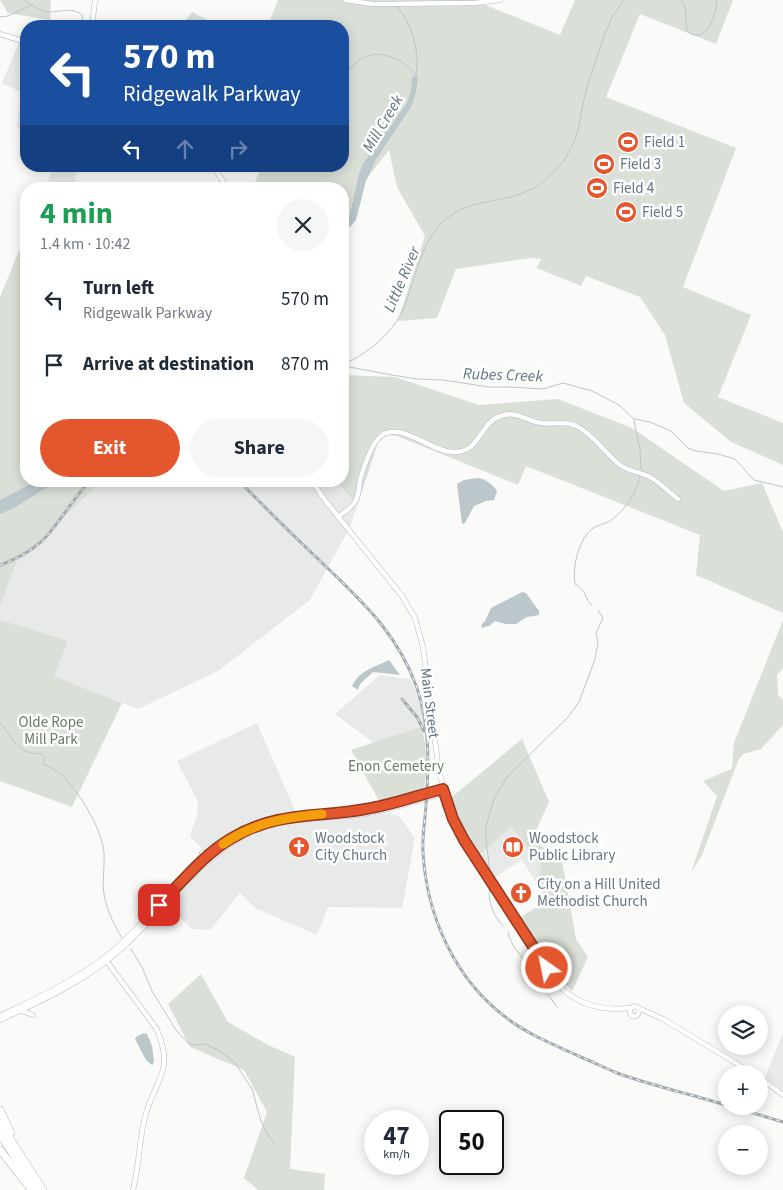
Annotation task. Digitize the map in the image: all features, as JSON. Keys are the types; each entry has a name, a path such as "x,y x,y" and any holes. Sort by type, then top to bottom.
{"highway":[{"path":"0,1110 16,1142 34,1170 35,1177"},
{"path":"0,1124 43,1190"},
{"path":"0,1129 38,1190"},
{"path":"0,1134 38,1190"},
{"path":"0,1140 32,1190"},
{"path":"0,1150 32,1190"}],"main road":[{"path":"93,20 95,0"},
{"path":"346,0 362,4 398,4 475,3 500,0"},
{"path":"0,34 20,40"},
{"path":"338,517 354,503 363,470 376,441 382,435 400,432 444,451 458,452 468,449 475,444 491,421 507,414 516,414 540,423 566,423 578,427 619,464 649,477 678,499"},
{"name":"Main Street","path":"316,487 338,517 402,596 415,618 423,647 438,766 453,819 468,847 557,982 567,993 581,1002 595,1007 630,1011 634,1016 641,1014 654,1015"},
{"path":"0,1016 63,985 106,960 213,852 248,829 276,820 367,809 444,791"},
{"path":"0,1020 71,986 106,960 131,940 206,863 249,833 289,821 367,814 444,791"},
{"path":"202,853 213,852"},
{"path":"106,960 156,1028 163,1051 162,1074 144,1120 134,1189"},
{"name":"Main Street","path":"630,1011 635,1006 639,1010 654,1015 739,1065"},
{"path":"21,1010 32,1015"},
{"path":"636,1016 639,1010"},
{"path":"768,1084 783,1095"}],"shaded area":[{"path":"20,40 20,92 2,83"},
{"path":"412,77 418,77 411,107 376,159 366,181 356,220 349,228 349,216 363,164 407,103 411,91"},
{"path":"20,101 20,130 17,127"},
{"path":"52,172 78,172 75,176 76,182 48,181"},
{"path":"478,478 489,483 497,491 494,500 474,506 465,523 462,524 457,484 464,480"},
{"path":"25,487 47,487 14,508 0,514 0,500"},
{"path":"96,487 342,487 357,506 350,527 310,600 218,671 138,709 28,666 0,621 0,590 9,568"},
{"path":"522,592 526,593 539,611 539,615 527,617 516,624 495,621 489,626 481,628 491,608"},
{"path":"389,660 400,675 373,672 360,684 358,690 352,686 359,676"},
{"path":"380,675 410,679 420,702 425,728 421,727 374,743 335,714"},
{"path":"257,723 300,822 390,813 400,817 415,838 402,908 328,907 317,935 255,908 240,893 210,930 192,929 159,899 205,852 190,836 197,815 198,802 177,761"},
{"path":"512,827 541,867 537,884 522,860 492,879 476,857"},
{"path":"144,1033 147,1034 152,1046 154,1062 152,1065 146,1060 135,1039"},
{"path":"783,1033 783,1091 768,1079 768,1070"}],"green space":[{"path":"0,0 51,0 50,20 8,13"},
{"path":"278,0 473,0 560,35 575,0 733,0 716,44 640,14 606,97 736,148 683,287 751,315 718,397 783,423 783,465 731,442 684,403 665,335 640,297 586,276 581,286 537,268 541,259 531,258 456,269 437,318 398,321 425,236 397,187 389,150 357,191 356,220 349,224 349,182 255,182 259,172 349,172 349,20 270,20"},
{"path":"192,12 207,20 186,20"},
{"path":"20,249 20,487 96,487 17,561 0,605 0,297"},
{"path":"349,375 395,377 479,405 558,399 632,428 724,491 762,483 783,532 783,613 696,575 700,535 526,466 518,485 397,436 387,435 378,443 357,506 342,487 349,487"},
{"name":"Olde Rope Mill Park","path":"0,620 68,641 54,676 122,703 72,807 0,781"},
{"path":"783,620 783,668 777,675 778,695 783,700 783,725 761,749 743,754 738,761 702,855 691,873 717,796 703,781 732,769 734,743"},
{"name":"Enon Cemetery","path":"421,727 425,742 426,758 424,789 379,801 351,750"},
{"path":"522,739 549,802 537,828 540,845 562,861 576,939 588,957 572,991 549,969 517,920 547,900 537,884 541,867 512,827 476,857 441,806"},
{"path":"201,974 228,1022 268,1045 295,1057 290,1169 325,1174 324,1190 258,1190 244,1178 267,1112 244,1070 190,1047 168,1004"}],"waterway":[{"path":"24,0 46,12 75,11 83,16 82,20"},
{"name":"Little River","path":"349,362 373,346 398,319 428,242 448,217 464,208 526,192 542,183 563,161 569,153 577,134 588,83 605,33 623,0"},
{"name":"Little River","path":"681,0 686,11 688,32 695,35 705,31 709,26 715,13 717,0"},
{"path":"0,17 8,16 32,5"},
{"name":"Mill Creek","path":"397,6 403,14 414,40 417,58 416,77"},
{"path":"349,69 364,57 381,55 394,58 407,66 416,75"},
{"name":"Rubes Creek","path":"349,367 417,379 443,380 489,387 543,389 563,383 592,391 619,405 634,419 650,422 671,431 688,448 735,459 754,480 783,487"},
{"path":"634,420 640,450 641,469"},
{"path":"592,605 582,589 575,584 574,577 578,553 589,531 610,521 625,507 636,489 640,476"},
{"path":"491,878 486,826 494,799 507,777 568,717 579,702 595,659 598,643 596,633 603,618 598,610"},
{"path":"0,722 21,748 45,757 43,764 66,779 90,813 99,834 104,853 103,888 106,904 122,938"},
{"path":"490,884 489,896 491,906 503,926"},
{"path":"508,932 512,944 536,975 539,975"},
{"path":"131,949 142,967 152,991 176,1030 188,1043 192,1045 204,1044 214,1048 235,1063 252,1089 261,1121 274,1143"},
{"path":"542,978 542,986 557,1007"}],"railway":[{"path":"0,565 32,549 43,540 84,487"},
{"path":"245,487 374,615 387,631 408,667 421,703 428,746 423,847 426,877 438,923 447,945 473,986 508,1019 543,1040 617,1073 718,1103"},
{"path":"402,699 417,717 424,731"},
{"path":"760,1115 783,1122"}],"slow traffic":[{"path":"223,844 256,826 288,817 322,814"}],"place":[{"name":"Field 1","path":"628,142"},
{"name":"Field 3","path":"604,164"},
{"name":"Field 4","path":"597,188"},
{"name":"Field 5","path":"626,212"},
{"name":"Woodstock City Church","path":"299,847"},
{"name":"Woodstock Public Library","path":"513,847"},
{"name":"City on a Hill United Methodist Church","path":"521,893"}],"route":[{"path":"159,905 213,852 248,829 288,817 356,811 377,807 443,789 457,828 547,968"}]}
